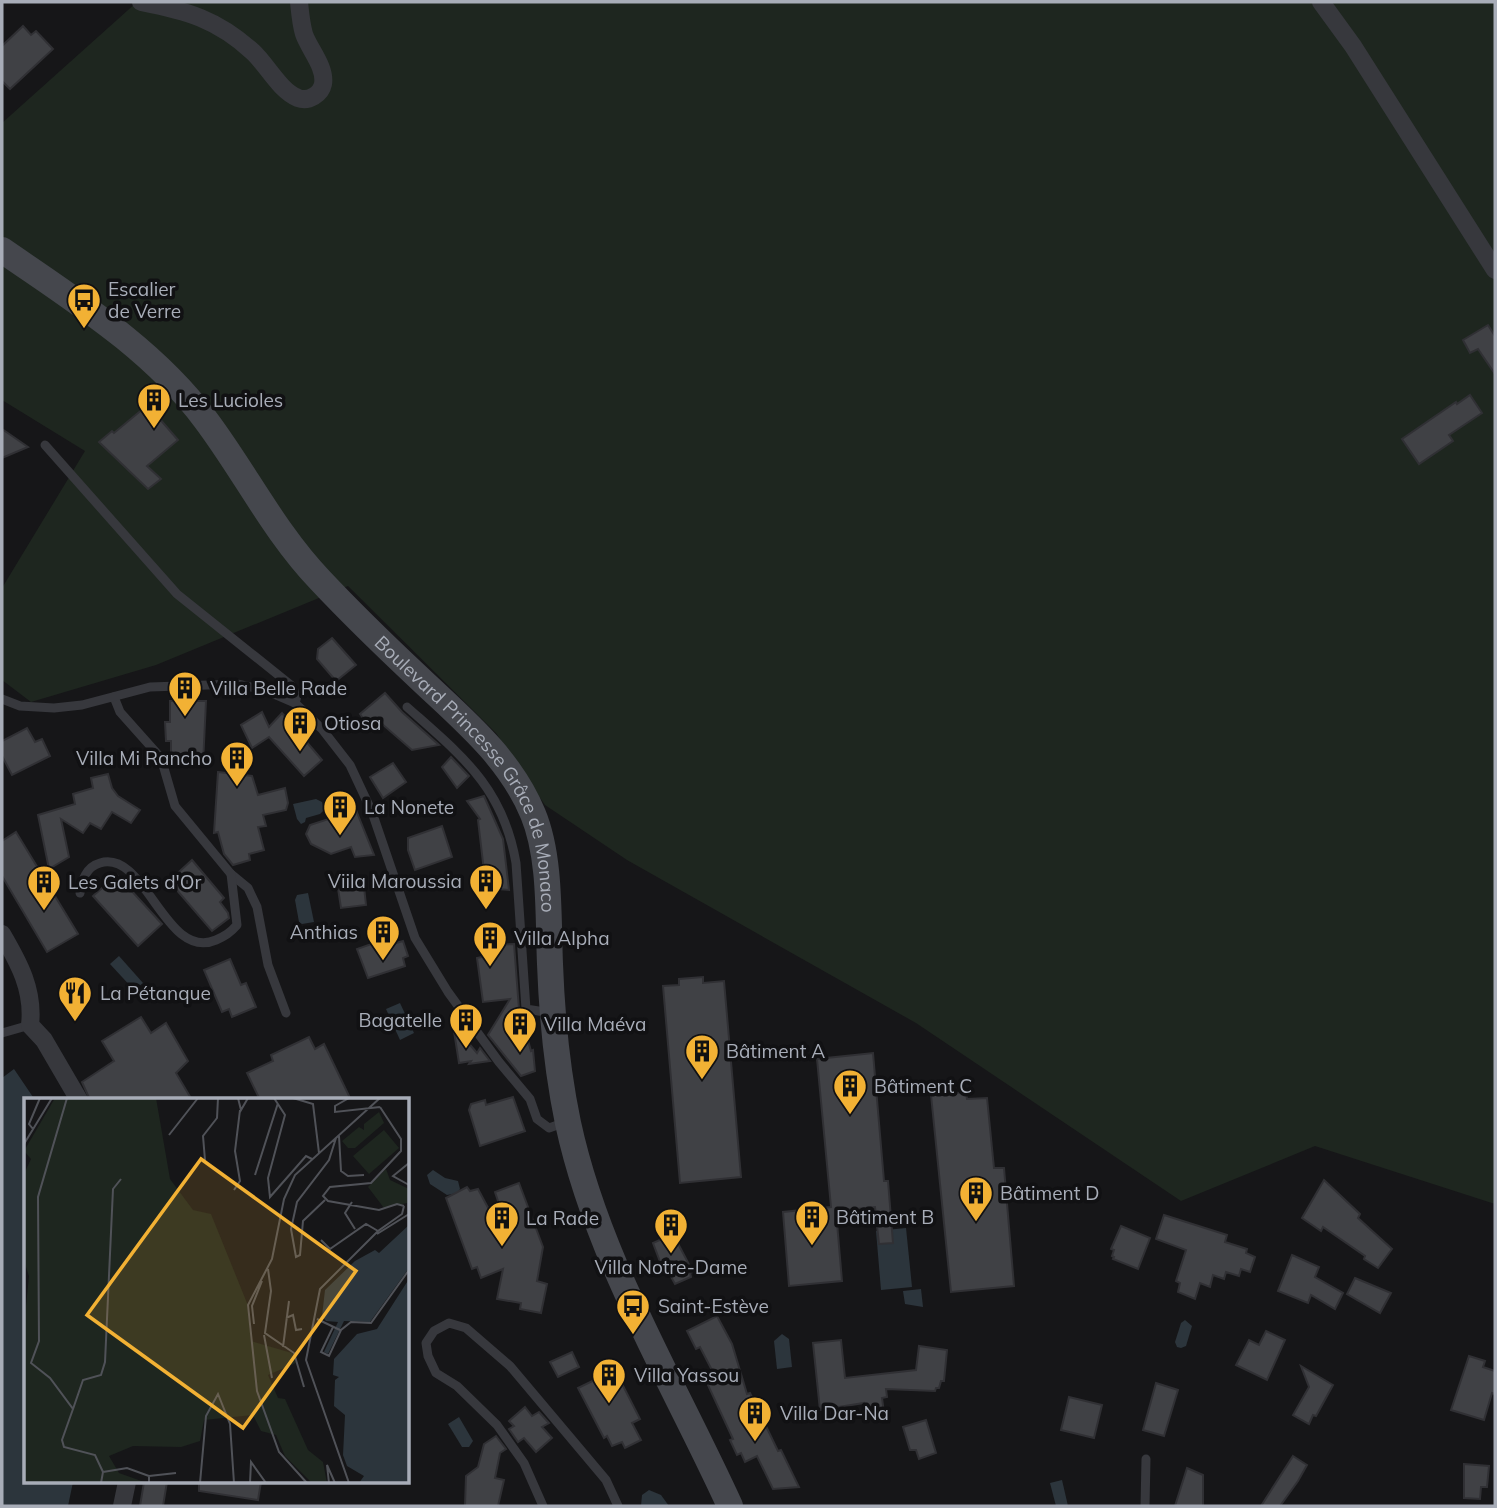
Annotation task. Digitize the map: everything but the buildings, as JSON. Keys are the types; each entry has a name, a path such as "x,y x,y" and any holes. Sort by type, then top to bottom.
{"main road":[{"name":"Boulevard Princesse Grâce de Monaco","path":"2,250 98,317 150,360 182,391 206,420 270,516 309,568 386,648 484,740 516,779 536,820 541,842 547,895 552,1013 560,1080 588,1198 600,1232 730,1506"}],"street":[{"path":"141,2 176,9 212,21 253,52 285,87 299,98 311,99 320,91 324,81 318,61 304,35 299,2"},
{"path":"1321,2 1353,46 1495,270"},
{"path":"2,934 20,966 28,989 32,1009 30,1025 44,1040 78,1098"},
{"path":"122,1506 127,1484"}],"lane":[{"path":"45,445 177,594 292,687 297,696 295,703"},
{"path":"2,699 20,706 54,708 82,705 150,687 237,684 265,690 295,703 322,729 350,765 372,812 415,938 449,992 499,1062 530,1099 537,1119 549,1128 568,1122"},
{"path":"114,697 120,712 160,758 175,806 231,874 248,888 257,907 268,965 286,1013"},
{"path":"407,707 466,760 503,814 512,842 526,1009 552,1013"},
{"path":"79,893 83,877 96,864 111,861 126,868 179,933 196,943 210,943 230,934 237,925 231,874"},
{"path":"2,1033 30,1025"},
{"path":"542,1506 524,1463 497,1425 457,1386 436,1373 428,1356 426,1343 434,1331 449,1323 467,1328 510,1366 606,1480 618,1506"},
{"path":"1145,1506 1146,1459"}],"shaded area":[{"path":"137,2 1495,2 1495,1204 1315,1146 1181,1201 916,1023 627,860 545,805 496,733 348,586 156,665 31,702 2,680 2,588 85,451 2,400 2,123"},
{"path":"316,799 322,802 324,810 306,818 301,824 293,804"},
{"path":"308,893 314,922 302,924 299,922 295,900 297,895"},
{"path":"119,956 143,983 134,990 110,964"},
{"path":"400,1003 414,1033 400,1040 386,1009"},
{"path":"14,1069 34,1098 24,1098 24,1484 73,1484 68,1506 2,1506 2,1078"},
{"path":"433,1170 445,1178 458,1181 460,1189 457,1193 447,1195 430,1184 427,1175"},
{"path":"906,1228 912,1287 881,1290 876,1231"},
{"path":"921,1289 923,1307 905,1304 903,1291"},
{"path":"1185,1320 1192,1326 1186,1346 1181,1348 1177,1347 1175,1342 1181,1323"},
{"path":"782,1334 789,1339 792,1367 777,1369 774,1341"},
{"path":"459,1417 473,1441 469,1447 462,1447 448,1424"},
{"path":"1062,1480 1068,1506 1056,1506 1050,1483"},
{"path":"649,1490 661,1495 669,1506 641,1506 642,1495"}],"place":[{"name":"Escalier de Verre","path":"84,330"},
{"name":"Les Lucioles","path":"154,430"},
{"name":"Villa Belle Rade","path":"185,718"},
{"name":"Otiosa","path":"300,753"},
{"name":"Villa Mi Rancho","path":"237,788"},
{"name":"La Nonete","path":"340,837"},
{"name":"Viila Maroussia","path":"486,911"},
{"name":"Les Galets d'Or","path":"44,912"},
{"name":"Anthias","path":"383,962"},
{"name":"Villa Alpha","path":"490,968"},
{"name":"La Pétanque","path":"75,1023"},
{"name":"Bagatelle","path":"466,1050"},
{"name":"Villa Maéva","path":"520,1054"},
{"name":"Bâtiment A","path":"702,1081"},
{"name":"Bâtiment C","path":"850,1116"},
{"name":"Bâtiment D","path":"976,1223"},
{"name":"Bâtiment B","path":"812,1247"},
{"name":"La Rade","path":"502,1248"},
{"name":"Villa Notre-Dame","path":"671,1255"},
{"name":"Saint-Estève","path":"633,1336"},
{"name":"Villa Yassou","path":"609,1405"},
{"name":"Villa Dar-Na","path":"755,1443"}]}
